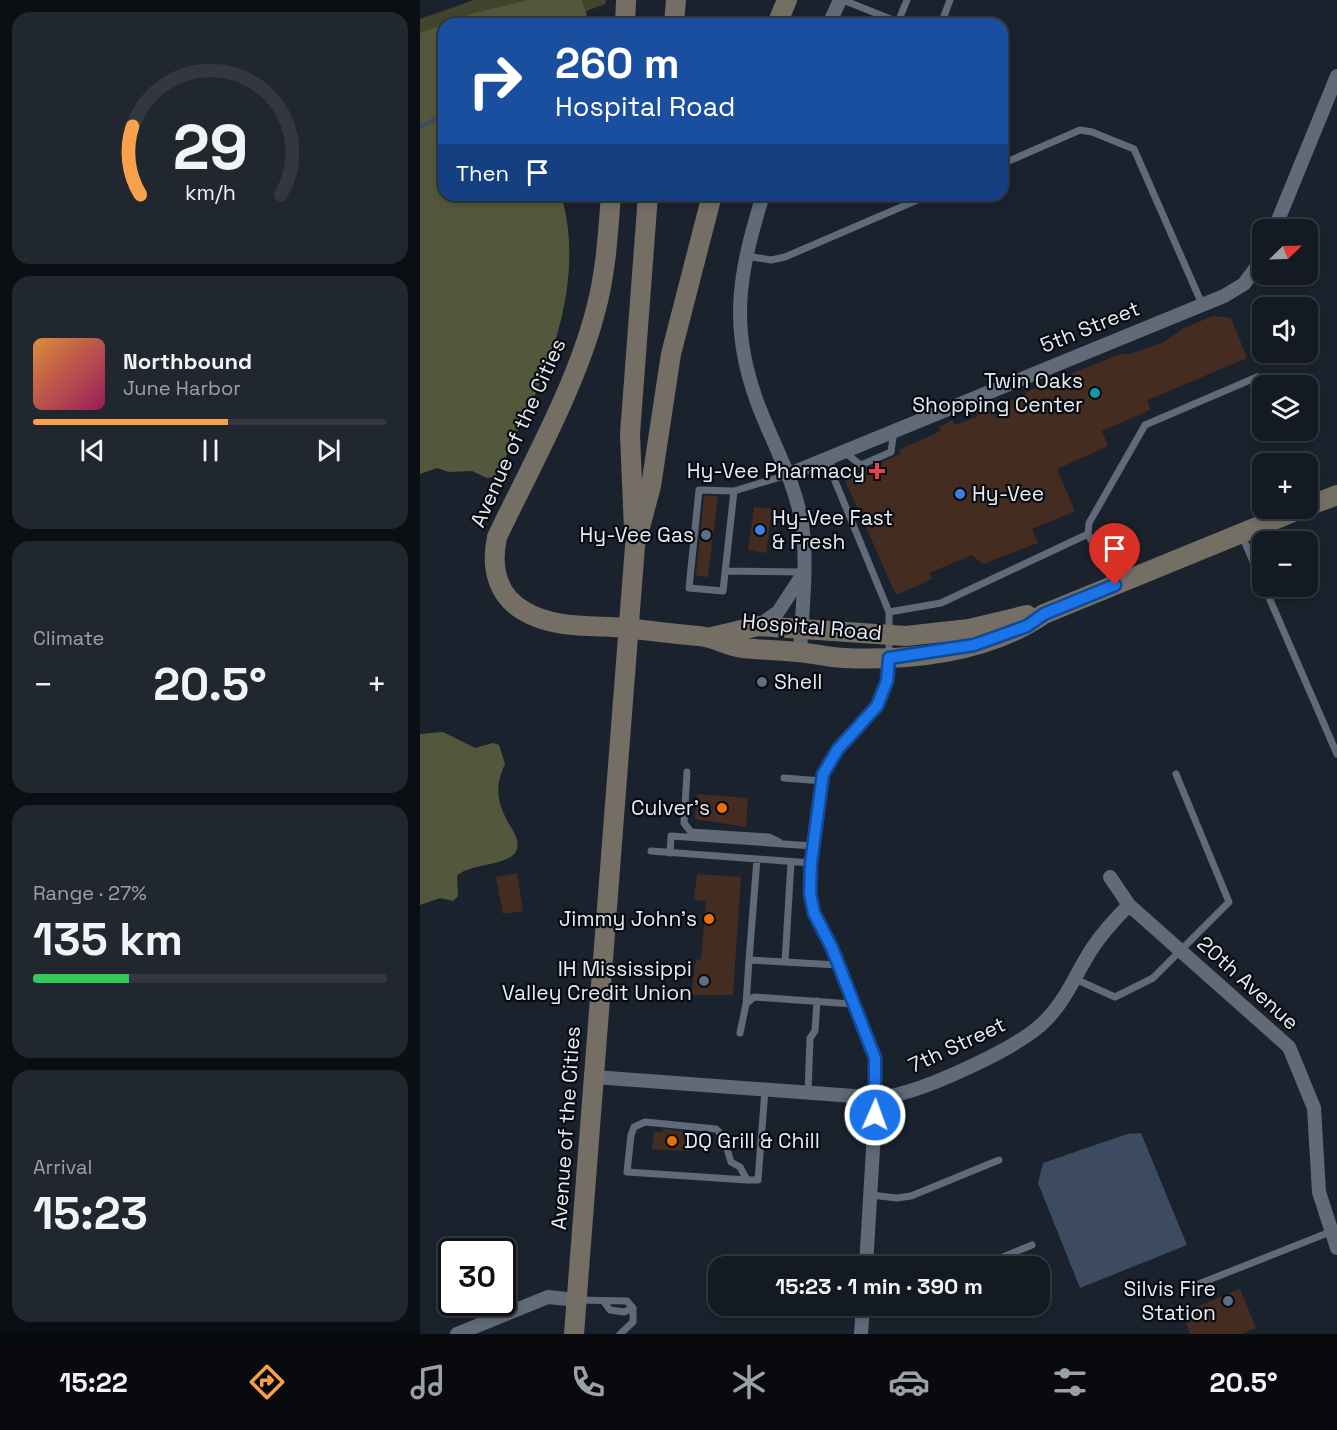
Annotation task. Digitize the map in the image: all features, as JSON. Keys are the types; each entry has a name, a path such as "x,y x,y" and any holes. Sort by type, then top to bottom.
{"main road":[{"path":"625,18 626,0"},
{"path":"662,18 664,0"},
{"path":"674,18 676,0"},
{"path":"780,18 787,0"},
{"name":"Avenue of the Cities","path":"610,201 603,280 596,311 573,374 497,537 493,554 497,580 502,592 522,610 545,620 628,628"},
{"name":"Avenue of the Cities","path":"609,883 635,546 630,434 648,201"},
{"name":"Avenue of the Cities","path":"635,546 651,486 671,354 710,201"},
{"path":"1318,502 1337,495"},
{"name":"Hospital Road","path":"628,628 712,637 740,648 800,652 841,658 889,658 974,645 1027,626 1044,614 1277,519"},
{"name":"Hospital Road","path":"712,637 758,626 889,636 969,629 1022,615 1044,614"},
{"name":"Avenue of the Cities","path":"574,1334 625,674"}],"street":[{"path":"832,18 841,0"},
{"path":"1278,219 1337,76"},
{"path":"761,201 746,256 738,307 743,357 753,392 787,475 802,524 800,652"},
{"name":"5th Street","path":"787,475 1202,304 1244,284 1252,273"},
{"path":"758,626 778,612 803,572"},
{"path":"867,1256 875,1058 838,965 814,913 810,893 811,863 823,774 838,749 877,706 887,681 889,658"},
{"name":"20th Avenue","path":"1110,877 1129,905 1289,1047 1314,1108 1319,1192 1337,1248"},
{"name":"7th Street","path":"594,1077 874,1097 896,1095 939,1079 1029,1035 1046,1021 1075,980 1092,948 1129,905"},
{"path":"457,1334 548,1297 577,1300"},
{"path":"861,1334 862,1316"}],"lane":[{"path":"841,0 888,18"},
{"path":"902,18 907,0"},
{"path":"943,18 950,0"},
{"path":"1008,161 1080,130 1092,132 1134,149 1202,304"},
{"path":"746,256 771,260 785,257 915,201"},
{"path":"1115,585 1088,534 1089,523 1145,425 1252,378"},
{"path":"843,451 861,465 891,452 894,430"},
{"path":"830,457 833,476 889,612 889,658"},
{"path":"734,491 723,591 689,588 699,490 734,491 787,475"},
{"path":"889,612 941,603 1088,534"},
{"path":"1241,534 1252,558"},
{"path":"726,571 803,572"},
{"path":"1269,597 1337,754"},
{"path":"687,772 684,823 691,832 769,837 782,844"},
{"path":"1075,980 1115,997 1153,978 1229,902 1176,774"},
{"path":"784,778 822,781"},
{"path":"670,853 671,836 813,846"},
{"path":"651,852 811,863"},
{"path":"740,1033 746,1004 757,859"},
{"path":"784,962 791,862"},
{"path":"749,960 838,965"},
{"path":"746,1004 754,997 852,1004"},
{"path":"808,1093 810,1038 815,1031 817,1001"},
{"path":"747,1180 740,1167 731,1162 723,1136 716,1129 645,1122 634,1126 630,1135 627,1172 747,1180 758,1180 765,1090"},
{"path":"871,1195 897,1198 911,1196 999,1160"},
{"path":"1196,1285 1330,1232"},
{"path":"1005,1256 1032,1245"},
{"path":"577,1300 627,1301 633,1308 633,1322 620,1334"}],"green space":[{"path":"474,0 606,0 605,4 568,18 438,18 438,36 420,73 420,19"},
{"path":"528,0 581,0 587,14 586,18 460,18"},
{"path":"438,26 438,201 562,201 567,220 569,271 566,297 553,347 545,372 501,470 494,477 487,478 472,471 449,472 437,468 420,474 420,33"},
{"path":"443,732 475,748 493,743 499,745 505,764 498,789 500,805 517,842 516,851 510,857 475,867 457,876 458,896 453,901 440,898 420,905 420,734"}],"water":[{"path":"1141,1133 1187,1245 1080,1288 1038,1183 1043,1163 1127,1134"}],"building":[{"name":"Hy-Vee","path":"1213,316 1231,318 1247,358 1148,400 1150,410 1102,431 1108,446 1057,469 1075,511 1032,529 1038,543 983,564 972,555 929,573 932,579 896,595 844,478 900,454 899,450 941,431 939,427 953,420 955,425 978,416 976,412 990,406 991,410 1025,395 1026,392 1120,354 1130,354 1164,342 1184,328"},
{"name":"Hy-Vee Gas","path":"704,496 718,496 708,577 696,576"},
{"name":"Hy-Vee Fast & Fresh","path":"754,507 772,509 766,553 748,550"},
{"name":"Culver's","path":"697,794 748,798 746,827 695,819"},
{"path":"517,873 523,911 503,914 496,877"},
{"path":"697,874 741,877 733,995 691,995 696,959 701,960 706,901 694,900"},
{"name":"DQ Grill & Chill","path":"663,1129 690,1132 689,1151 652,1149 654,1132 662,1132"},
{"name":"Silvis Fire Station","path":"1240,1289 1256,1328 1242,1334 1190,1334 1182,1313"}],"waterway":[{"path":"420,127 438,117"}],"place":[{"name":"Twin Oaks Shopping Center","path":"1095,393"},
{"name":"Hy-Vee Pharmacy","path":"877,471"},
{"name":"Hy-Vee","path":"960,494"},
{"name":"Hy-Vee Fast & Fresh","path":"760,530"},
{"name":"Hy-Vee Gas","path":"706,535"},
{"name":"Shell","path":"762,682"},
{"name":"Culver's","path":"722,808"},
{"name":"Jimmy John's","path":"709,919"},
{"name":"IH Mississippi Valley Credit Union","path":"704,981"},
{"name":"DQ Grill & Chill","path":"672,1141"},
{"name":"Silvis Fire Station","path":"1228,1301"}],"route":[{"path":"875,1115 875,1058 832,948 814,913 810,893 811,863 823,774 838,749 877,706 887,681 889,658 930,654 996,638 1027,626 1044,614 1115,585"}]}
